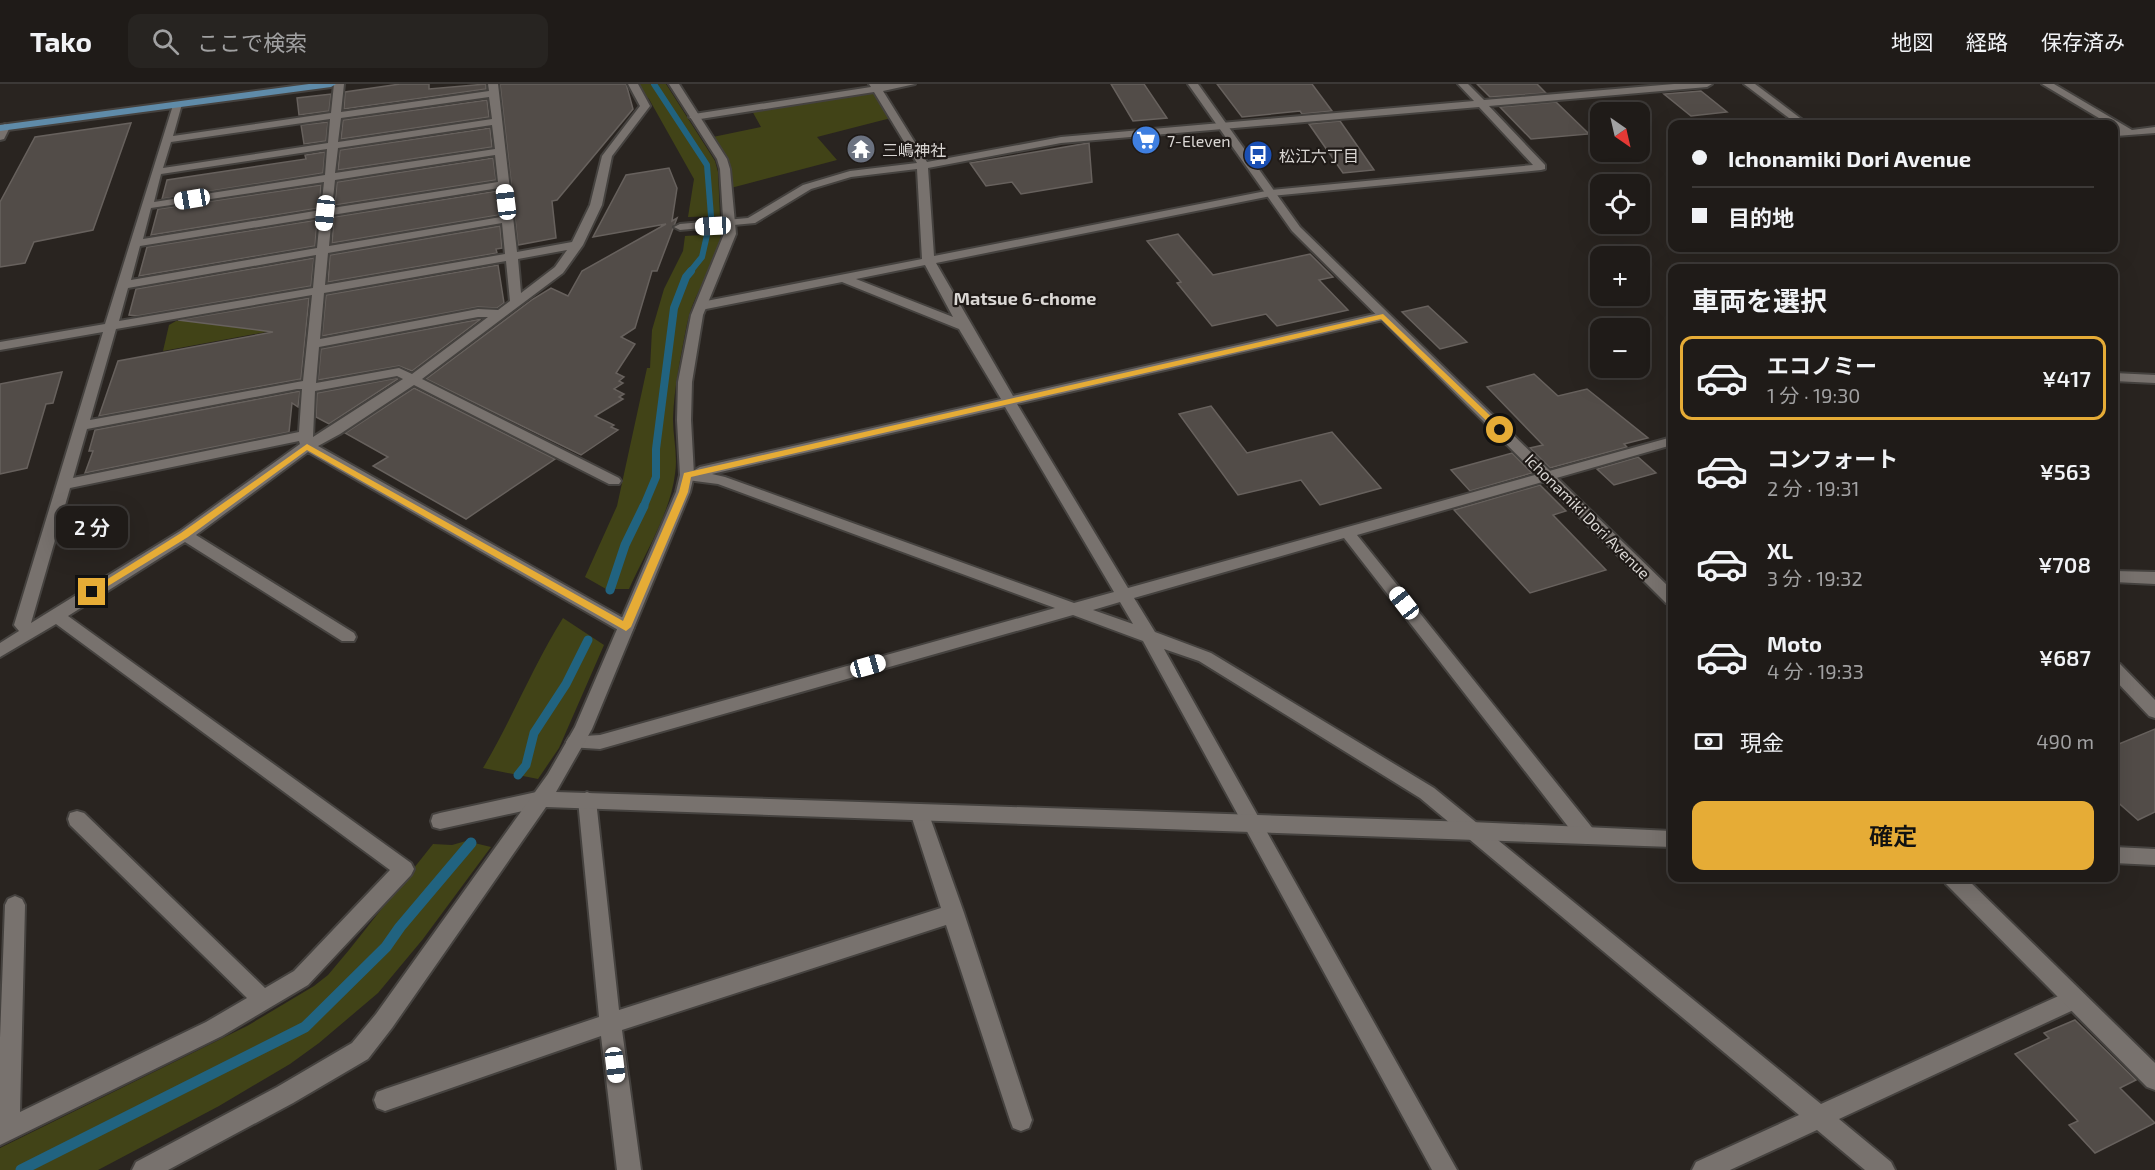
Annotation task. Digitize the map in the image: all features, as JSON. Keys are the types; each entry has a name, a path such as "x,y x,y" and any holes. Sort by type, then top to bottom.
{"main road":[{"path":"1,128 272,84"},
{"path":"1,128 331,84"}],"street":[{"path":"0,651 184,535 306,441 328,178 339,84"},
{"path":"63,485 306,441 335,430 414,379 516,300 559,270 577,245 596,205 607,156 649,110 633,84"},
{"path":"144,1170 285,1095 360,1051 384,1021 541,799 575,742 683,492 687,475 684,420 685,382 697,315 728,245 730,225 723,159 674,84"},
{"path":"694,117 875,87 910,84"},
{"name":"Ichonamiki Dori Avenue","path":"1193,84 1296,229 1668,596"},
{"path":"701,306 1271,193 1541,167 1463,84"},
{"path":"680,227 730,225 758,219 807,187 850,174 922,165 1061,140 1707,84"},
{"path":"1749,84 1798,120"},
{"path":"2048,84 2110,120"},
{"path":"875,87 922,160 928,260 964,327 1148,636 1445,1170"},
{"path":"166,140 335,116 494,88 516,300"},
{"path":"31,632 22,625 177,104"},
{"path":"156,172 496,121"},
{"path":"2118,125 2132,133"},
{"path":"2118,134 2155,130"},
{"path":"146,206 500,151"},
{"path":"134,244 503,184"},
{"path":"122,285 507,219"},
{"path":"0,346 577,245"},
{"path":"843,278 964,327"},
{"path":"313,344 478,313 499,314"},
{"path":"687,475 1383,316"},
{"path":"80,426 297,385 321,387 399,372 614,482"},
{"path":"2118,378 2155,379"},
{"path":"306,441 626,627"},
{"path":"575,742 600,742 1668,442"},
{"path":"687,475 720,480 1205,657 1427,793 1883,1170"},
{"path":"1347,532 1587,836"},
{"path":"184,535 348,638"},
{"path":"2118,577 2155,578"},
{"path":"15,905 4,1132 214,1029 301,978 404,869 55,615"},
{"path":"2118,673 2155,711"},
{"path":"440,821 541,799 1251,822 1668,839"},
{"path":"587,800 610,1023 629,1170"},
{"path":"920,812 1021,1120"},
{"path":"77,819 263,1000"},
{"path":"2118,855 2155,857"},
{"path":"1957,882 2155,1079"},
{"path":"385,1100 610,1023 954,913"},
{"path":"1704,1170 2074,999"}],"shaded area":[{"path":"639,84 666,84 715,161 718,172 720,216 688,217 694,179"},
{"path":"876,91 891,118 817,137 837,160 727,189 720,153 708,138 761,127 751,109"},
{"path":"721,234 715,257 694,301 687,324 675,395 673,419 676,467 668,504 629,589 606,589 585,577 617,506 647,368 650,368 652,330 664,289 683,251 685,236"},
{"path":"299,299 306,301 304,325 163,351 169,325 176,321"},
{"path":"563,618 604,645 559,748 538,779 483,768 542,655"},
{"path":"466,841 491,847 423,939 378,993 319,1043 290,1064 219,1106 98,1170 0,1170 0,1148 247,1026 314,986 328,975 349,950 433,844 452,845"}],"building":[{"path":"400,84 429,84 429,89 486,84 486,89 344,109 345,92"},
{"path":"500,84 626,84 633,109 557,200 552,201 556,238 518,245"},
{"path":"1111,84 1144,84 1167,118 1133,121"},
{"path":"1217,84 1312,84 1332,111 1302,114 1300,111 1242,117"},
{"path":"1477,84 1537,84 1546,93 1490,97"},
{"path":"1701,91 1727,112 1691,116 1664,94"},
{"path":"331,94 329,111 299,115 297,98"},
{"path":"487,100 489,117 341,139 343,120"},
{"path":"1556,102 1589,134 1531,139 1500,107"},
{"path":"1340,121 1374,170 1343,173 1309,124"},
{"path":"328,122 326,141 304,144 301,125"},
{"path":"131,123 93,230 34,242 25,263 0,267 0,202 35,137"},
{"path":"490,128 492,147 338,170 340,150"},
{"path":"1089,143 1092,182 1021,194 1012,182 986,186 970,163"},
{"path":"325,152 323,173 162,199 167,180 306,159 305,155"},
{"path":"493,158 496,180 335,205 337,182"},
{"path":"669,168 677,188 672,221 677,218 657,271 652,271 635,328 621,337 635,344 616,373 624,377 619,381 623,383 614,389 624,394 619,397 623,399 595,416 614,425 611,427 618,430 581,455 426,379 533,299 551,288 568,296 582,271 666,224 593,237 626,175"},
{"path":"321,185 319,208 151,235 158,209"},
{"path":"497,191 499,215 332,243 334,217"},
{"path":"317,220 315,246 139,276 147,247"},
{"path":"500,226 502,248 496,249 497,253 328,282 330,255"},
{"path":"1178,234 1213,275 1310,254 1333,277 1319,280 1348,310 1277,326 1266,314 1212,326 1177,283 1181,282 1147,241"},
{"path":"314,258 311,286 137,316 129,315 136,289"},
{"path":"498,265 504,303 497,308 478,307 322,336 326,295"},
{"path":"309,298 301,379 99,416 118,361 273,332 178,320"},
{"path":"1428,306 1467,342 1440,349 1402,312"},
{"path":"481,319 412,371 399,366 318,380 321,349"},
{"path":"62,372 53,403 46,404 27,468 0,474 0,384"},
{"path":"1534,374 1558,396 1587,389 1648,438 1624,444 1627,447 1550,468 1530,448 1543,445 1487,387"},
{"path":"397,378 329,424 316,417 317,393"},
{"path":"414,388 555,459 466,519 373,466 388,457 345,433"},
{"path":"300,391 298,407 292,403 289,432 85,473 93,451 89,451 95,430"},
{"path":"1211,406 1247,453 1332,432 1381,488 1320,505 1301,480 1238,495 1179,414"},
{"path":"1512,453 1532,473 1470,491 1451,470"},
{"path":"1638,457 1656,473 1614,485 1597,469"},
{"path":"1540,485 1566,511 1553,515 1606,570 1530,593 1454,510"},
{"path":"2155,729 2155,812 2138,820 2118,802 2118,744"},
{"path":"2075,1020 2136,1080 2120,1088 2155,1123 2095,1153 2069,1125 2078,1121 2015,1054 2049,1038 2044,1033"}],"waterway":[{"path":"654,84 707,165 711,216"},
{"path":"689,273 702,257 707,235"},
{"path":"643,508 656,477 656,449 674,308 686,277 691,271"},
{"path":"610,590 625,545 644,506"},
{"path":"518,775 526,765 534,733 566,684 588,640"},
{"path":"21,1170 305,1027 386,947 400,927 471,843"}],"place":[{"name":"7-Eleven","path":"1146,140"},
{"name":"三嶋神社","path":"861,149"},
{"name":"松江六丁目","path":"1258,155"}],"district":[{"name":"Matsue 6-chome","path":"1025,298"}],"route":[{"path":"92,592 184,535 307,446 626,627 683,492 687,475 1383,316 1500,430"}]}
